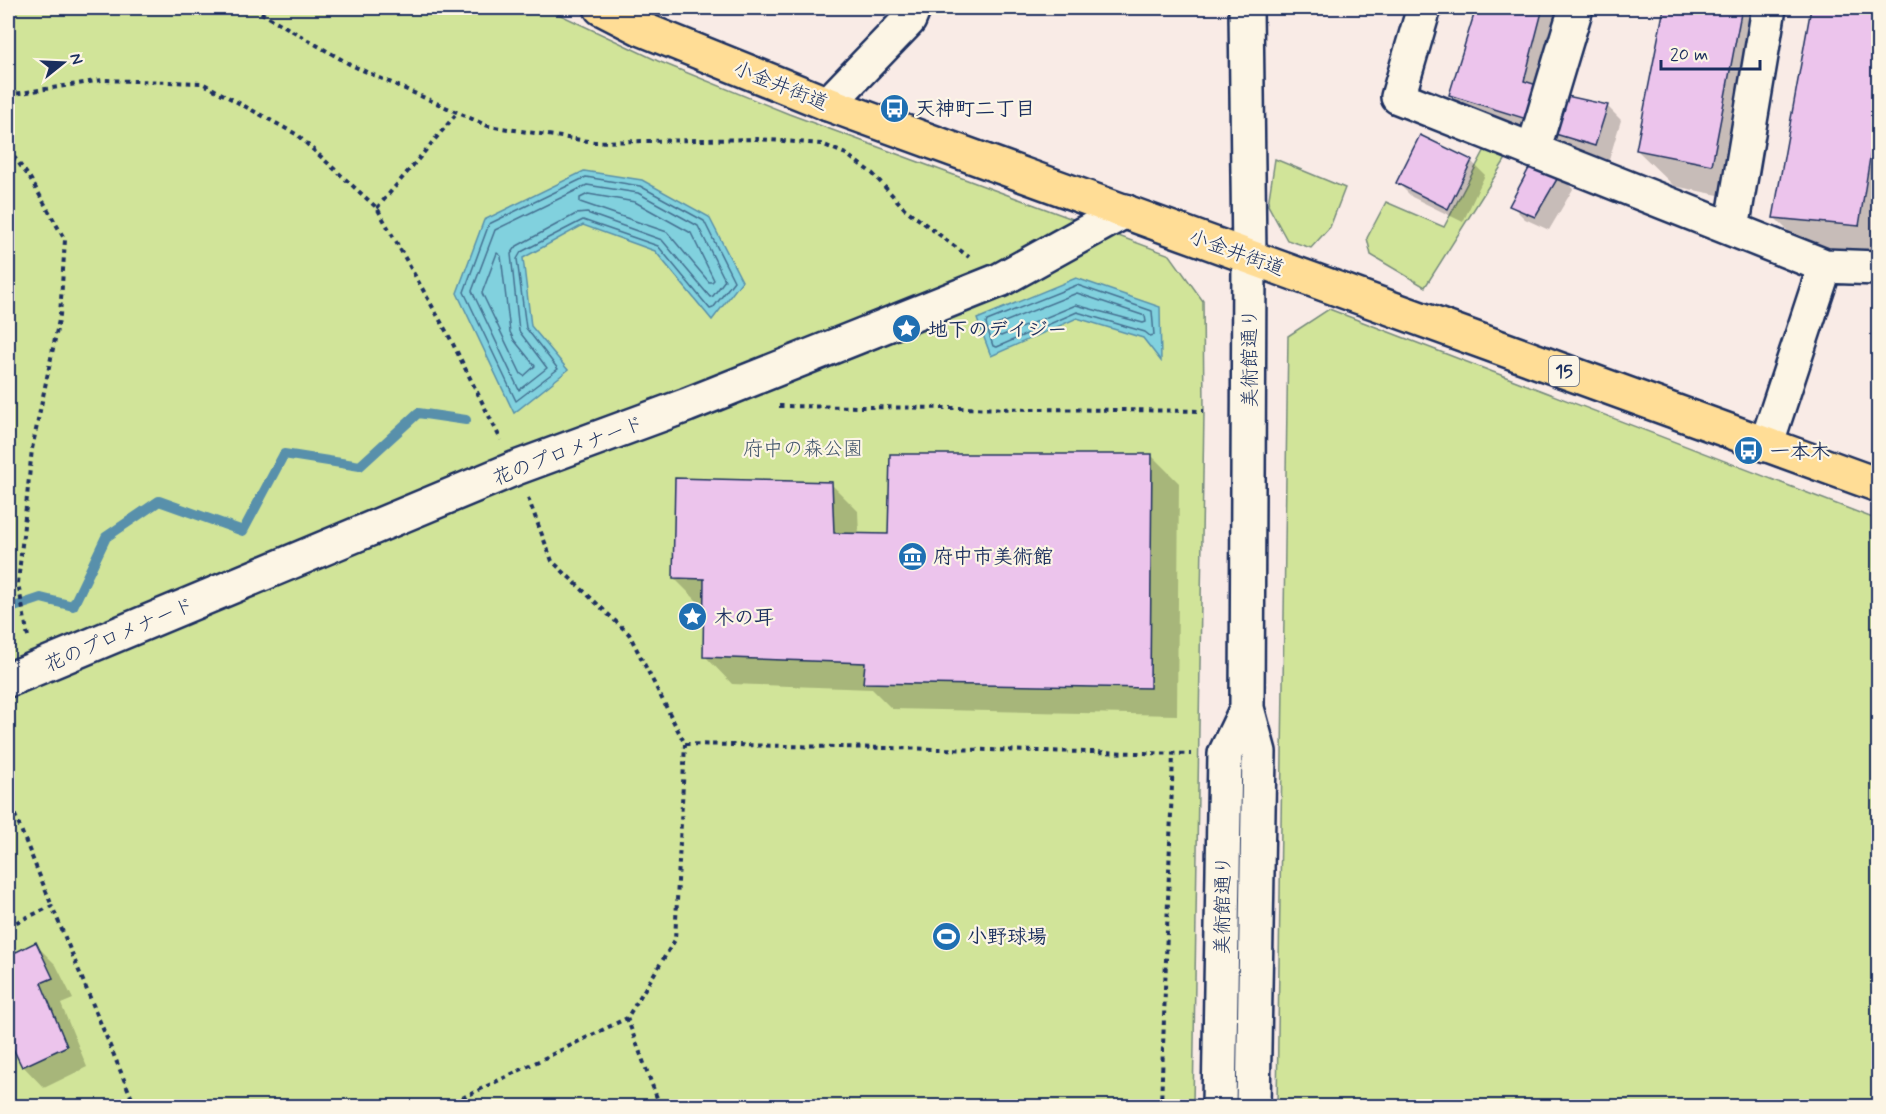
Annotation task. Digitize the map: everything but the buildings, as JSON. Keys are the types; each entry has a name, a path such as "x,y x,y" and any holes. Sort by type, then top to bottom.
{"main road":[{"name":"小金井街道","path":"601,8 642,29 828,104 1878,485"}],"street":[{"path":"828,104 909,20 914,8"},
{"name":"美術館通り","path":"1246,8 1249,257 1247,708 1259,752 1253,1107"},
{"path":"1424,8 1398,97 1825,266 1878,268"},
{"path":"1533,151 1576,8"},
{"path":"1732,230 1769,8"},
{"name":"花のプロメナード","path":"21,675 516,468 687,405 1000,280 1125,211"},
{"path":"1767,445 1825,266"},
{"name":"美術館通り","path":"1219,1107 1225,754 1247,708"}],"path":[{"path":"253,8 351,65 488,126 594,142 757,139 822,144 846,154 864,167 905,209 1000,280"},
{"path":"378,208 458,112"},
{"path":"8,149 30,178 65,240 60,315 32,449 18,583 21,675"},
{"path":"770,406 1204,411"},
{"path":"446,1107 627,1018 675,940 685,744"},
{"path":"1161,1107 1173,754"},
{"path":"8,798 135,1107"},
{"path":"8,926 52,906"},
{"path":"627,1018 660,1107"}],"green space":[{"name":"府中の森公園","path":"8,8 546,8 658,61 789,114 1170,255 1203,301 1204,411 1193,1106 8,1106"},
{"path":"1490,140 1512,149 1425,287 1371,255 1367,238 1386,202 1444,227"},
{"path":"1275,159 1345,188 1330,227 1311,248 1287,240 1268,205"},
{"path":"1329,309 1878,520 1878,1106 1277,1106 1288,336"}],"water":[{"path":"584,171 642,180 709,217 742,281 712,320 655,251 583,225 523,258 531,326 568,370 514,413 457,293 484,220"},
{"path":"1076,278 1160,307 1161,361 1143,338 1077,318 991,356 977,319"}],"waterway":[{"path":"8,609 41,598 73,606 106,537 159,501 243,531 284,454 360,466 418,413 466,420"}],"place":[{"name":"天神町二丁目","path":"894,108"},
{"name":"地下のデイジー","path":"907,329"},
{"name":"一本木","path":"1749,451"},
{"name":"府中市美術館","path":"912,556"},
{"name":"木の耳","path":"693,617"},
{"name":"小野球場","path":"946,936"}]}
